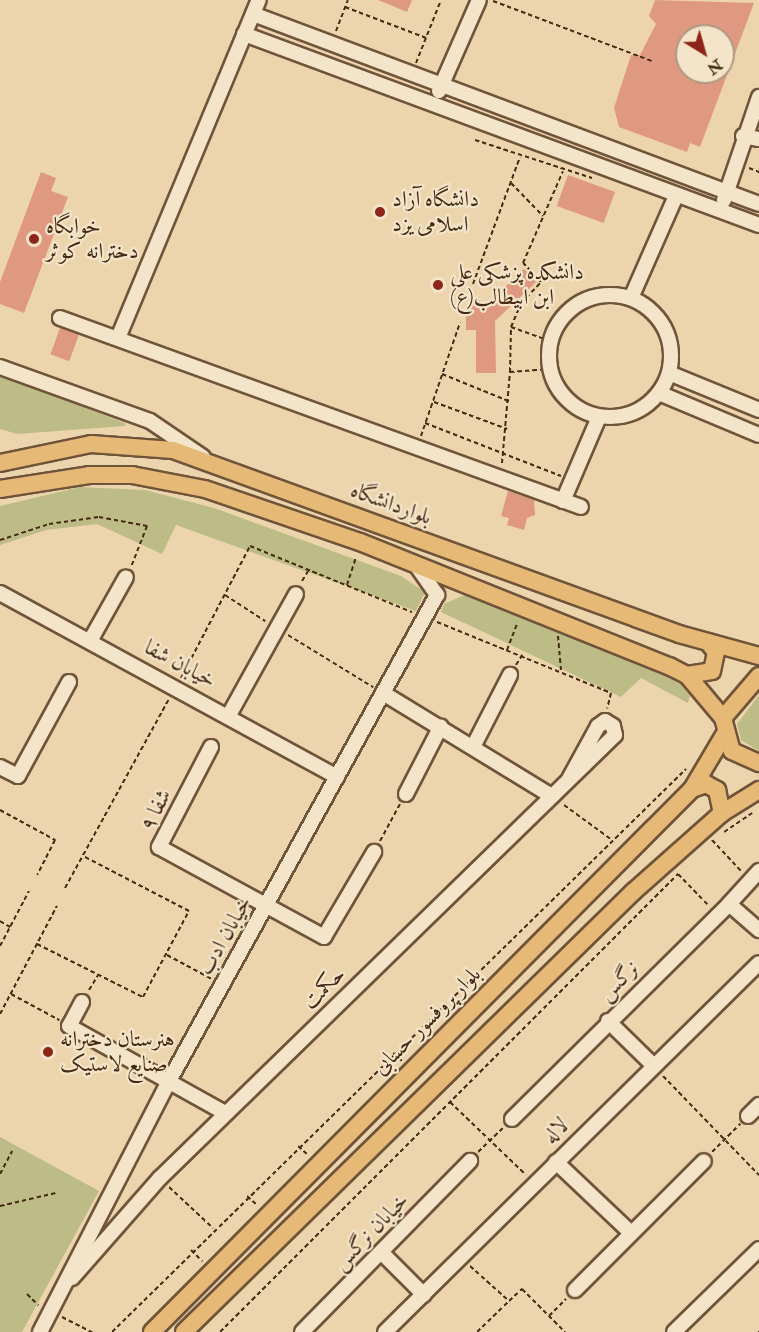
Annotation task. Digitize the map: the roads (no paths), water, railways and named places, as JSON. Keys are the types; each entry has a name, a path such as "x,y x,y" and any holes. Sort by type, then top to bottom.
{"main road":[{"name":"بلواردانشگاه","path":"0,463 91,444 162,449 210,461 708,642 759,656"},
{"name":"بلواردانشگاه","path":"0,489 89,475 167,479 360,542 557,618 687,675 723,717"},
{"path":"687,675 712,671 716,652 708,642"},
{"path":"759,676 723,717 724,735 732,751 759,763"},
{"name":"بلوار پروفسور حسابی","path":"152,1332 210,1269 692,789 724,735"},
{"path":"692,789 706,784 717,790 722,813"},
{"path":"184,1332 633,892 722,813 759,790"}],"street":[{"path":"118,338 259,0"},
{"path":"434,104 479,0"},
{"path":"253,14 759,204"},
{"path":"244,34 759,225"},
{"path":"721,210 743,136 759,97"},
{"path":"743,136 759,139"},
{"path":"631,298 676,196"},
{"path":"611,295 631,298 665,328 669,373 660,393 639,411 599,417 564,398 550,369 550,340 559,322 582,302 611,295"},
{"path":"60,318 581,507"},
{"path":"0,367 150,422 210,461"},
{"path":"669,373 759,410"},
{"path":"660,393 759,435"},
{"path":"563,501 599,417"},
{"path":"416,565 437,595 461,585 476,587"},
{"path":"90,641 126,577"},
{"name":"خیابان شفا","path":"0,593 177,686 337,777"},
{"path":"229,715 296,594"},
{"name":"خیابان ادب","path":"40,1332 72,1278 169,1082 437,595"},
{"path":"474,745 510,675"},
{"path":"0,767 18,776 69,682"},
{"path":"383,693 474,745 552,796"},
{"name":"حکمت","path":"72,1278 160,1178 225,1113 615,735 605,721 569,779"},
{"path":"406,794 441,726"},
{"name":"شفا ۹","path":"211,747 159,847 266,906"},
{"path":"266,906 324,937 374,852"},
{"name":"نرگس","path":"512,1119 729,904 754,876"},
{"path":"729,904 759,930"},
{"name":"لاله","path":"386,1332 653,1065 759,963"},
{"path":"82,1002 69,1026 225,1113"},
{"path":"608,1022 653,1065"},
{"path":"748,1116 759,1105"},
{"name":"خیابان نرگس","path":"302,1332 470,1161"},
{"path":"575,1290 704,1161"},
{"path":"556,1162 631,1233"},
{"path":"674,1332 759,1249"},
{"path":"382,1253 424,1295"}],"place":[{"name":"دانشگاه آزاد اسلامی یزد","path":"380,212"},
{"name":"خوابگاه دخترانه کوثر","path":"34,239"},
{"name":"دانشکده پزشکی علی ابن ابیطالب(ع)","path":"438,285"},
{"name":"هنرستان دخترانه صنایع لاستیک","path":"48,1052"}]}
